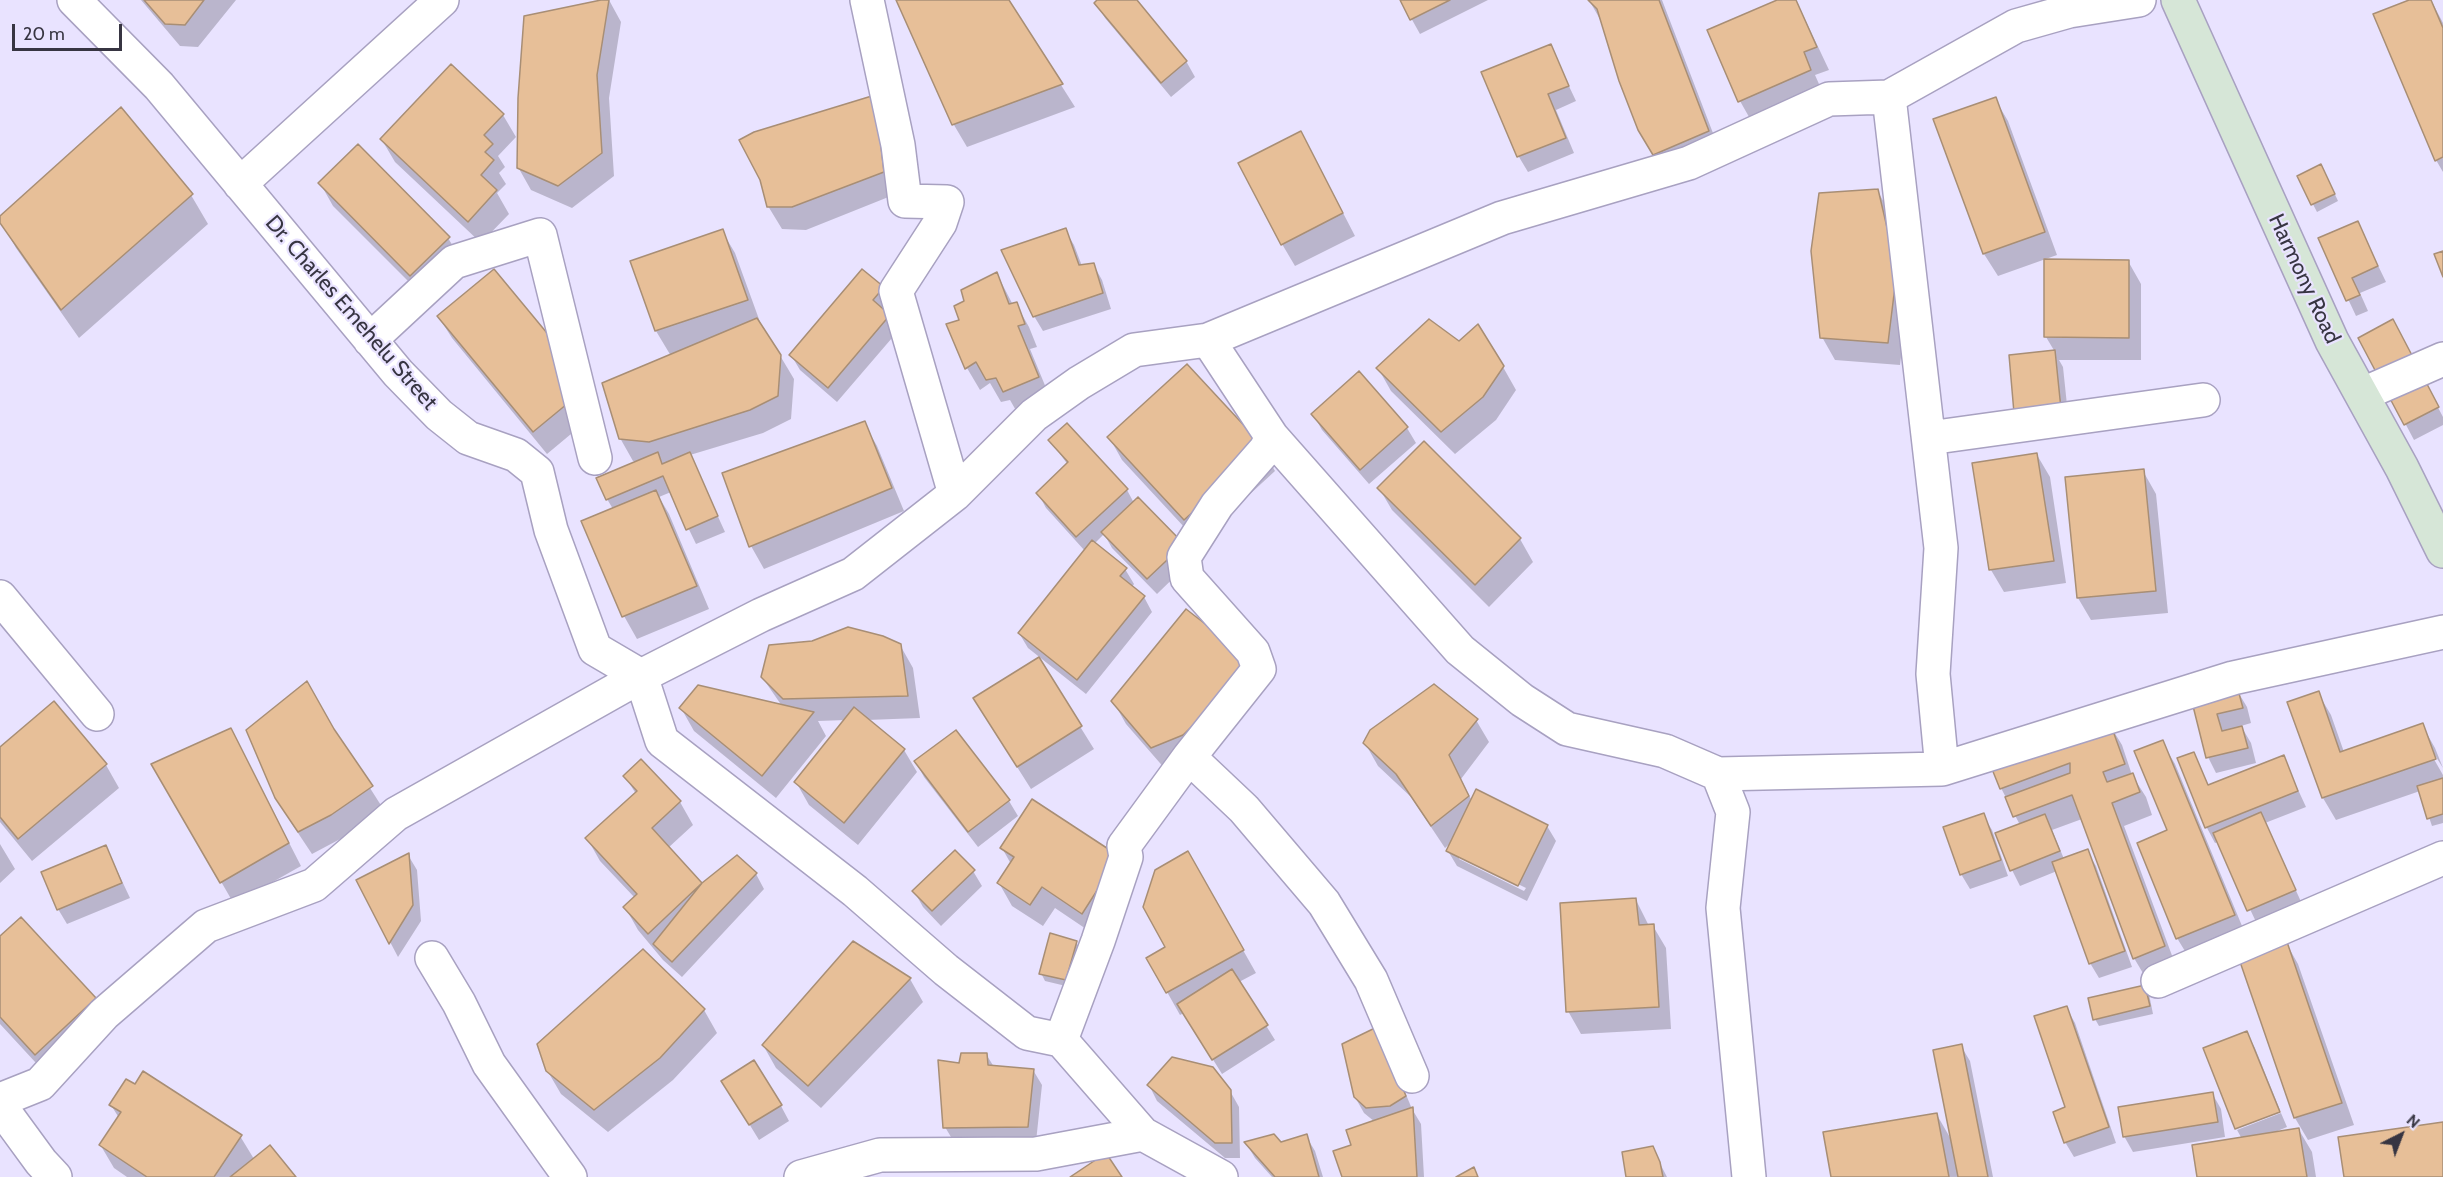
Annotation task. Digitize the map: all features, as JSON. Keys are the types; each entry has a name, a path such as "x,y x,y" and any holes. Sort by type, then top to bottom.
{"main road":[{"name":"Harmony Road","path":"2178,0 2332,341 2363,394 2443,551"}],"street":[{"name":"Dr. Charles Emehelu Street","path":"74,0 159,86 398,373 439,415 468,438 516,455 537,472 551,530 595,650 641,676"},
{"path":"240,184 442,0"},
{"path":"867,0 898,145 904,201 947,202 940,223 896,291 955,494"},
{"path":"0,1100 40,1084 104,1014 206,926 314,885 396,814 641,676 760,615 853,574 955,494 1034,415 1079,383 1134,350 1208,340 1502,218 1689,164 1828,99 1889,97 2016,26 2069,11 2139,0"},
{"path":"1889,97 1941,549 1933,674 1942,769"},
{"path":"370,340 454,262 540,235 595,458"},
{"path":"1208,340 1272,437 1460,650 1522,700 1567,729 1665,752 1718,774 1942,769 2233,678 2443,632"},
{"path":"2363,394 2443,359"},
{"path":"1929,438 2203,400"},
{"path":"1061,1040 1126,857 1124,846 1189,757 1259,669 1253,652 1187,578 1184,557 1217,505 1266,449 1272,437"},
{"path":"0,597 97,714"},
{"path":"641,676 662,741 855,891 946,970 1027,1033 1061,1040 1143,1134 1221,1177"},
{"path":"1189,757 1244,809 1324,903 1371,980 1412,1076"},
{"path":"1718,774 1733,813 1723,908 1749,1177"},
{"path":"2158,981 2443,858"},
{"path":"432,958 459,1003 489,1064 570,1177"},
{"path":"0,1106 41,1162 55,1177"},
{"path":"801,1177 880,1155 1036,1154 1143,1134"}],"building":[{"path":"144,0 204,0 185,25 165,24"},
{"path":"609,0 597,75 602,153 558,186 517,168 518,98 524,16"},
{"path":"896,0 1009,0 1063,84 952,125"},
{"path":"1097,0 1137,0 1187,61 1161,83 1094,3"},
{"path":"1400,0 1450,0 1410,20"},
{"path":"1588,0 1659,0 1709,131 1653,155 1638,130 1619,81 1597,9"},
{"path":"1777,0 1796,0 1817,47 1804,52 1811,70 1738,102 1707,30"},
{"path":"2409,0 2431,0 2443,28 2443,157 2435,161 2373,14"},
{"path":"1551,44 1569,86 1548,94 1566,138 1517,157 1481,72"},
{"path":"451,64 504,114 484,135 493,144 485,152 494,160 481,175 497,190 468,222 380,139"},
{"path":"875,95 884,172 792,207 767,207 760,180 739,140 754,132"},
{"path":"1996,97 2045,232 1983,254 1933,119"},
{"path":"121,107 193,194 61,310 0,223 0,216"},
{"path":"1301,131 1343,213 1281,245 1238,163"},
{"path":"358,144 450,237 410,276 318,183"},
{"path":"2321,164 2335,194 2311,205 2297,176"},
{"path":"1878,189 1897,270 1888,343 1820,338 1811,251 1819,193"},
{"path":"2358,221 2378,266 2352,278 2360,295 2346,301 2318,238"},
{"path":"1066,228 1079,265 1094,263 1103,293 1033,317 1001,250"},
{"path":"723,229 748,300 655,331 630,261"},
{"path":"2443,251 2443,277 2434,254"},
{"path":"2044,259 2129,260 2129,338 2044,337"},
{"path":"494,269 590,385 533,432 437,316"},
{"path":"862,269 884,287 873,300 890,315 828,388 789,355"},
{"path":"997,272 1009,304 1017,302 1025,324 1018,326 1039,377 1003,392 996,378 986,380 976,362 965,369 946,324 959,320 954,306 964,301 961,290"},
{"path":"757,318 781,355 778,396 750,410 649,442 619,439 602,383"},
{"path":"1429,319 1459,341 1478,324 1504,366 1483,397 1441,432 1376,368"},
{"path":"2393,319 2439,407 2404,425 2358,338"},
{"path":"2055,350 2061,409 2014,413 2009,355"},
{"path":"1187,364 1264,447 1184,520 1107,437"},
{"path":"1359,371 1408,427 1360,470 1311,414"},
{"path":"865,421 892,488 749,547 722,473"},
{"path":"1067,423 1128,489 1076,537 1036,493 1068,462 1048,440"},
{"path":"1424,441 1521,538 1475,585 1377,488"},
{"path":"658,452 662,464 690,452 718,516 686,530 663,476 606,500 596,478"},
{"path":"2037,453 2054,561 1989,570 1972,463"},
{"path":"2144,469 2156,591 2077,598 2065,477"},
{"path":"656,490 697,586 622,617 581,521"},
{"path":"1138,497 1184,544 1147,579 1101,532"},
{"path":"1092,540 1127,568 1120,576 1145,596 1077,680 1018,633"},
{"path":"1186,609 1249,658 1212,707 1183,735 1151,748 1111,701"},
{"path":"848,627 883,636 901,644 908,696 783,699 761,677 769,645 812,641"},
{"path":"1039,657 1082,726 1017,767 973,698"},
{"path":"307,681 334,729 373,786 331,815 298,832 275,798 246,730"},
{"path":"1434,684 1478,719 1449,755 1469,796 1431,826 1396,774 1363,743 1370,730"},
{"path":"698,685 814,712 762,776 679,708"},
{"path":"2238,690 2243,708 2217,714 2222,731 2242,726 2248,748 2206,758 2192,702"},
{"path":"2319,691 2340,752 2423,723 2436,759 2322,798 2287,702"},
{"path":"54,701 107,764 18,839 0,817 0,747"},
{"path":"854,707 905,749 844,823 794,782"},
{"path":"2109,720 2125,764 2103,772 2107,782 2133,773 2140,792 2112,803 2165,946 2133,959 2072,795 2013,817 2005,797 2070,773 2070,763 2000,789 1990,764"},
{"path":"231,728 289,843 220,883 151,764"},
{"path":"956,730 1010,800 968,832 914,761"},
{"path":"2163,740 2235,915 2176,939 2137,843 2167,830 2134,751"},
{"path":"2194,752 2208,785 2284,755 2298,791 2205,828 2177,758"},
{"path":"641,759 681,801 652,828 702,883 648,934 623,907 637,894 585,838 637,791 623,776"},
{"path":"2443,778 2443,814 2427,819 2417,786"},
{"path":"1476,789 1548,825 1518,886 1446,851"},
{"path":"1032,799 1119,856 1082,914 1042,887 1030,905 997,883 1014,857 1000,848"},
{"path":"2261,812 2296,890 2247,911 2213,833"},
{"path":"1984,813 2001,860 1960,875 1943,827"},
{"path":"2045,814 2060,851 2010,871 1995,833"},
{"path":"106,845 122,883 57,910 41,872"},
{"path":"2088,849 2125,951 2089,964 2052,862"},
{"path":"955,850 975,870 932,911 912,891"},
{"path":"1188,851 1244,950 1166,993 1146,958 1165,947 1143,907 1155,870"},
{"path":"409,853 413,905 389,944 356,880"},
{"path":"737,855 757,873 672,962 653,944 702,883"},
{"path":"1636,898 1639,925 1654,924 1659,1007 1566,1012 1560,903"},
{"path":"21,917 96,998 35,1055 0,1017 0,936"},
{"path":"1050,933 1077,941 1066,980 1039,974"},
{"path":"2286,939 2342,1103 2294,1118 2238,956"},
{"path":"853,941 911,978 808,1086 762,1045"},
{"path":"643,949 705,1009 660,1058 594,1110 546,1071 537,1044"},
{"path":"1232,969 1268,1025 1212,1060 1177,1004"},
{"path":"2145,985 2150,1006 2093,1020 2088,998"},
{"path":"2067,1006 2109,1127 2064,1143 2053,1112 2065,1107 2034,1016"},
{"path":"1377,1027 1406,1096 1390,1106 1366,1108 1354,1097 1342,1044"},
{"path":"2247,1031 2280,1112 2235,1129 2203,1048"},
{"path":"1962,1044 1988,1177 1958,1177 1933,1050"},
{"path":"961,1053 987,1053 988,1065 1034,1069 1028,1127 943,1128 938,1060 959,1063"},
{"path":"1172,1057 1213,1067 1231,1090 1232,1143 1215,1143 1147,1085"},
{"path":"754,1060 782,1105 749,1125 721,1081"},
{"path":"143,1071 242,1135 214,1177 147,1177 99,1145 121,1112 109,1105 126,1079 135,1084"},
{"path":"2213,1092 2218,1122 2123,1137 2118,1107"},
{"path":"1413,1107 1417,1177 1342,1177 1333,1151 1351,1145 1346,1130"},
{"path":"1937,1113 1949,1177 1831,1177 1823,1132"},
{"path":"2443,1122 2443,1177 2344,1177 2338,1137"},
{"path":"2299,1128 2307,1177 2197,1177 2192,1145"},
{"path":"1274,1134 1281,1142 1307,1134 1319,1177 1275,1177 1244,1142"},
{"path":"270,1145 296,1177 230,1177"},
{"path":"1653,1146 1663,1177 1626,1177 1622,1152"},
{"path":"1106,1153 1122,1177 1070,1177"},
{"path":"1474,1167 1478,1177 1456,1177"}]}
